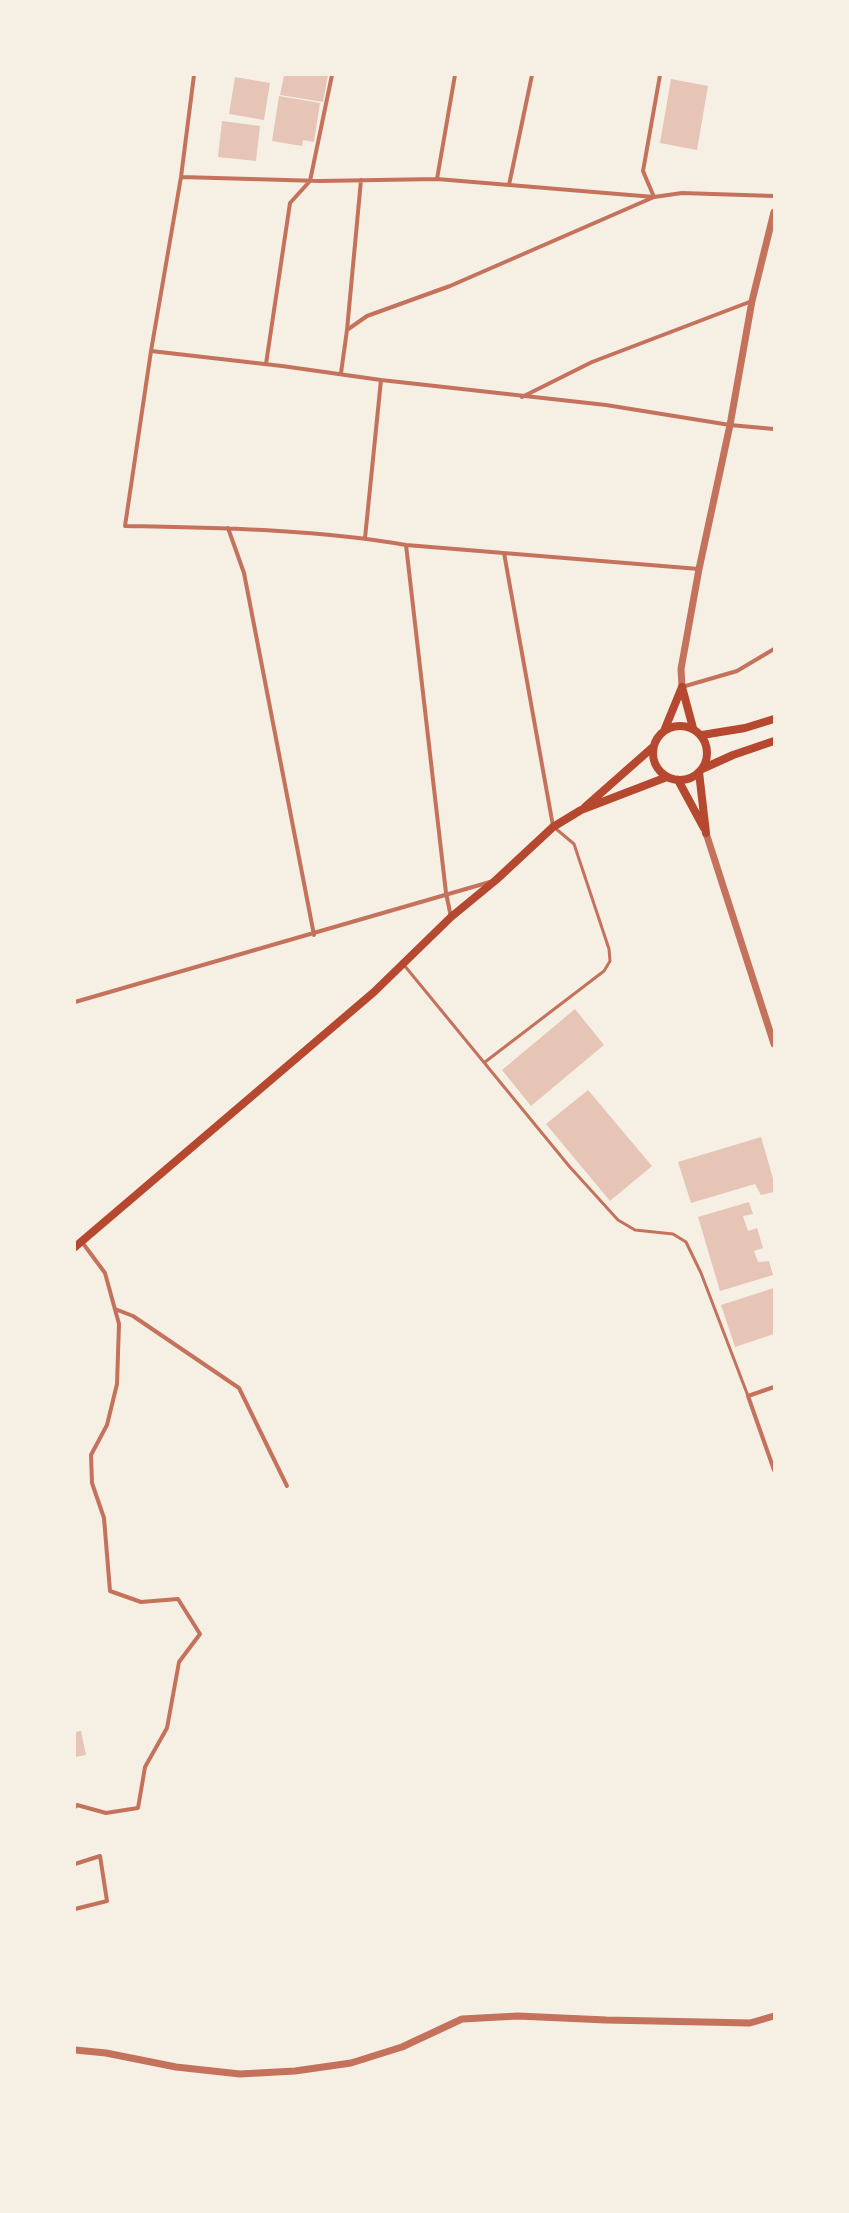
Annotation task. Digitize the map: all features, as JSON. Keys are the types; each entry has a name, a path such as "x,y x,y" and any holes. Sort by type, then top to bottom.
{"main road":[{"path":"581,810 653,747 659,735 664,730 682,687"},
{"path":"682,687 693,728"},
{"path":"702,735 745,728 774,719"},
{"path":"664,730 678,725 693,728 702,735 707,752 701,771 706,833"},
{"path":"653,747 654,761 657,767 667,777 678,780 693,777 701,771 733,755 774,741"},
{"path":"78,1244 374,992 450,917 496,880 553,826 581,810 667,777"},
{"path":"678,780 706,833"}],"street":[{"path":"194,75 181,177 151,351 125,526 228,528 365,538 406,545 699,569"},
{"path":"266,364 290,203 310,180 332,75"},
{"path":"437,179 455,75"},
{"path":"509,185 532,75"},
{"path":"654,197 643,171 660,75"},
{"path":"181,177 310,180 437,179 654,197 682,194 774,196"},
{"path":"340,374 347,330 361,180"},
{"path":"347,330 367,316 450,286 654,197"},
{"path":"774,215 752,301 730,425 699,569 681,669 682,687 737,671 774,649"},
{"path":"522,397 592,362 752,301"},
{"path":"151,351 266,364 380,380 522,397 606,405 730,425 774,429"},
{"path":"365,538 380,380"},
{"path":"228,528 244,573 314,935"},
{"path":"406,545 450,917"},
{"path":"504,553 553,826"},
{"path":"706,833 774,1044"},
{"path":"75,1002 314,935 446,893 496,880"},
{"path":"75,1807 77,1805 106,1813 138,1808 145,1767 167,1728 179,1662 200,1634 178,1599 141,1602 110,1590 104,1518 92,1483 91,1456 107,1426 117,1384 119,1324 105,1273 78,1244"},
{"path":"115,1309 133,1316 239,1388 287,1486"},
{"path":"774,1387 748,1396 774,1470"},
{"path":"75,1864 100,1856 107,1901 75,1909"},
{"path":"75,2050 106,2053 176,2067 248,2074 295,2071 351,2063 402,2047 462,2019 518,2016 606,2020 750,2022 774,2016"}],"lane":[{"path":"485,1062 604,971 610,961 609,949 574,844 553,826"},
{"path":"403,964 569,1166 618,1220 635,1230 673,1234 686,1242 701,1273 748,1396"}],"building":[{"path":"284,75 328,75 323,102 280,95"},
{"path":"235,77 270,83 264,120 229,114"},
{"path":"671,79 708,86 697,150 660,143"},
{"path":"279,96 320,103 314,142 303,140 302,146 272,141"},
{"path":"222,121 260,126 256,161 218,157"},
{"path":"575,1009 604,1045 531,1106 502,1070"},
{"path":"588,1090 652,1166 610,1201 546,1124"},
{"path":"761,1137 774,1182 774,1192 761,1195 755,1184 691,1203 678,1162"},
{"path":"749,1202 753,1214 743,1216 748,1231 757,1228 763,1248 754,1251 758,1262 769,1261 773,1275 720,1291 698,1217"},
{"path":"774,1288 774,1334 735,1347 721,1305"},
{"path":"81,1731 86,1755 75,1757 75,1732"}]}
